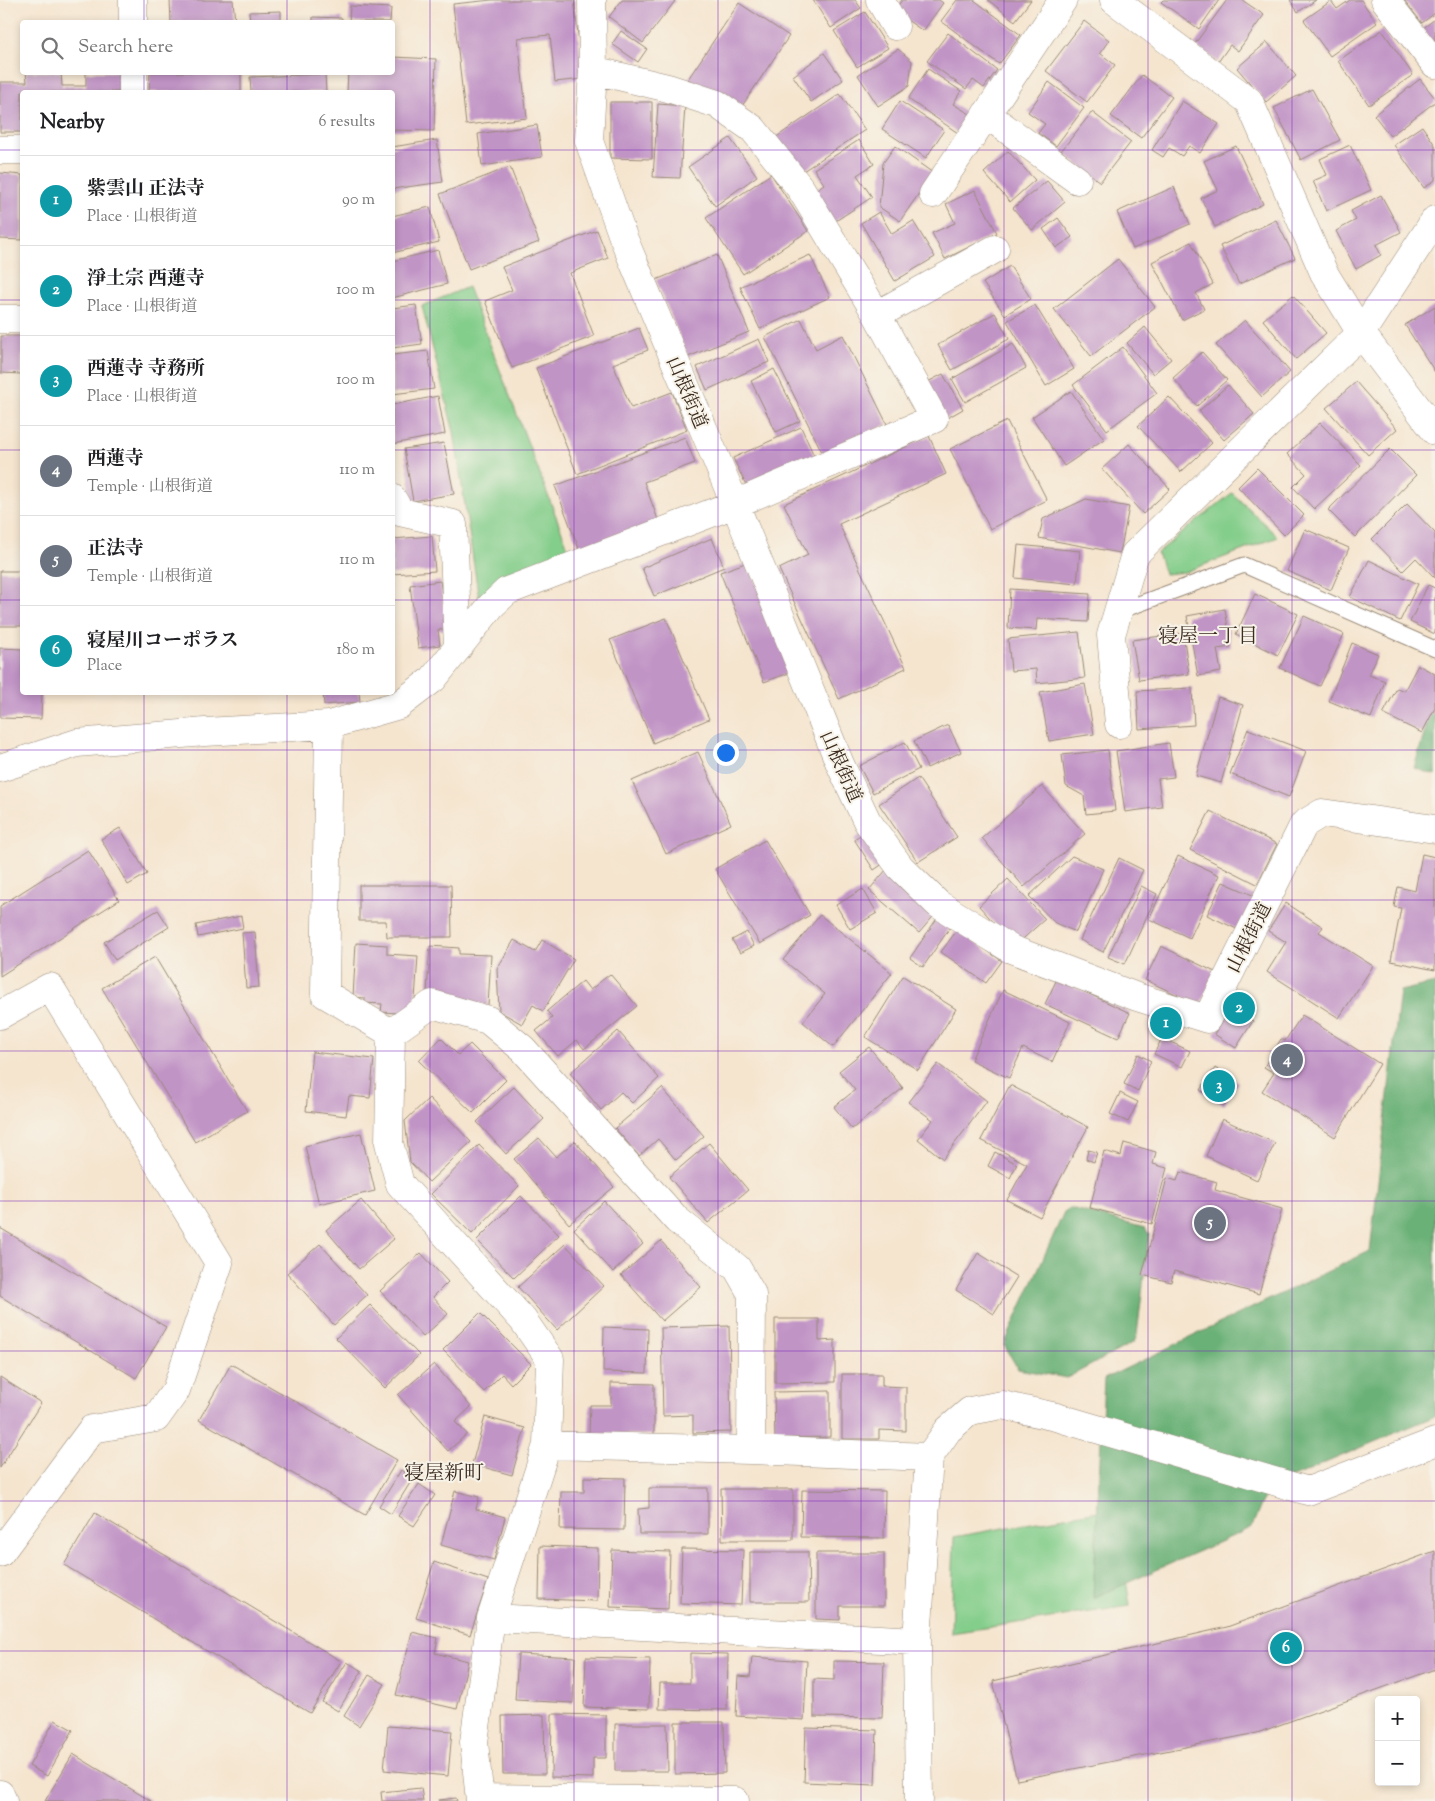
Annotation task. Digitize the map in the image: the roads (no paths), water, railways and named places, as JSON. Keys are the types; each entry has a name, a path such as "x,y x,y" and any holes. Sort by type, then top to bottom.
{"street":[{"path":"133,0 133,20"},
{"name":"山根街道","path":"592,0 593,70 589,141 622,237 735,504 840,764 867,821 900,867 938,904 1011,949 1137,997 1207,1019 1304,824 1322,813 1435,829"},
{"path":"880,0 895,26"},
{"path":"933,194 1063,0"},
{"path":"1114,0 1249,101 1324,273 1361,333 1435,431"},
{"path":"1385,0 1435,64"},
{"path":"0,768 77,743 205,732 329,725 399,705 433,679 491,606 508,591 735,504 934,419 877,315 801,189 753,129 717,104 668,88 593,70"},
{"path":"133,75 133,90"},
{"path":"986,114 1077,180"},
{"path":"0,150 20,150"},
{"path":"1119,724 1111,635 1135,554 1361,333 1435,221"},
{"path":"877,315 995,249"},
{"path":"0,319 20,319"},
{"path":"395,503 400,512 453,524 458,648"},
{"path":"329,725 324,994 391,1033"},
{"path":"0,1015 50,987 219,1263 176,1390 156,1418 92,1429 0,1553"},
{"path":"391,1033 432,1004 488,1020 523,1049 677,1220 737,1268 752,1294 751,1450"},
{"path":"391,1033 389,1143 400,1184 523,1320 550,1358 547,1445 491,1618 474,1742 480,1799 736,1801"},
{"path":"920,1801 917,1640 929,1457 948,1430 970,1411 1002,1405 1056,1417 1308,1491 1435,1442"},
{"path":"547,1445 929,1457"},
{"path":"491,1618 917,1640"},
{"path":"0,1794 3,1801"}],"lane":[{"path":"1117,612 1244,565 1435,648"}],"place":[{"name":"淨土宗 西蓮寺","path":"1239,1008"},
{"name":"紫雲山 正法寺","path":"1166,1023"},
{"name":"西蓮寺","path":"1287,1060"},
{"name":"西蓮寺 寺務所","path":"1219,1086"},
{"name":"正法寺","path":"1210,1223"},
{"name":"寝屋川コーポラス","path":"1286,1648"}],"district":[{"name":"寝屋一丁目","path":"1208,635"},
{"name":"寝屋新町","path":"444,1472"}]}
